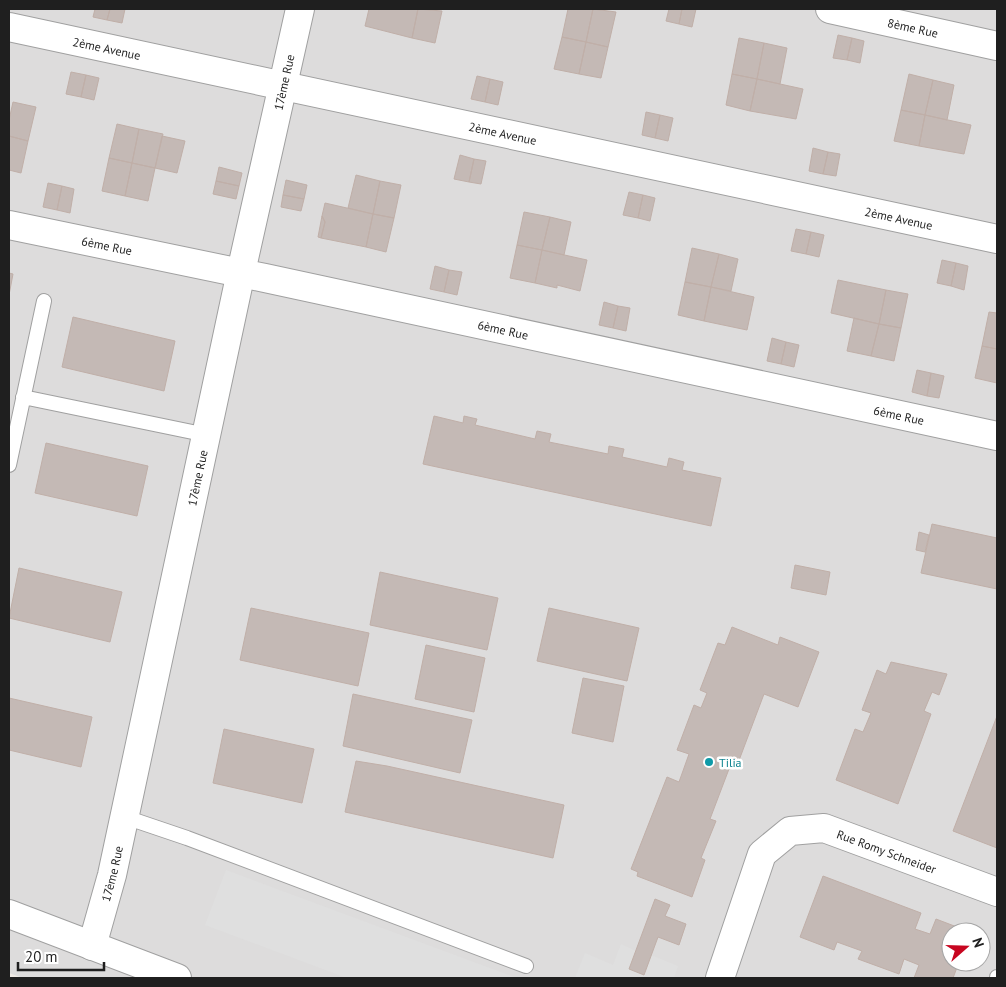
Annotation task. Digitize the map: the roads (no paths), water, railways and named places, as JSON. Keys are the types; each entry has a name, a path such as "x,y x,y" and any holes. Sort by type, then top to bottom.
{"street":[{"name":"17ème Rue","path":"92,946 112,875 241,272 300,9"},
{"name":"8ème Rue","path":"830,9 997,46"},
{"name":"2ème Avenue","path":"9,27 997,239"},
{"name":"6ème Rue","path":"9,225 241,272 997,436"},
{"name":"Rue Romy Schneider","path":"720,978 762,854 790,831 824,828 997,892"},
{"path":"9,914 178,978"}],"lane":[{"path":"9,465 44,301"},
{"path":"23,398 207,435"},
{"path":"124,818 205,845 526,966"}],"place":[{"name":"Tilia","path":"709,762"}]}
